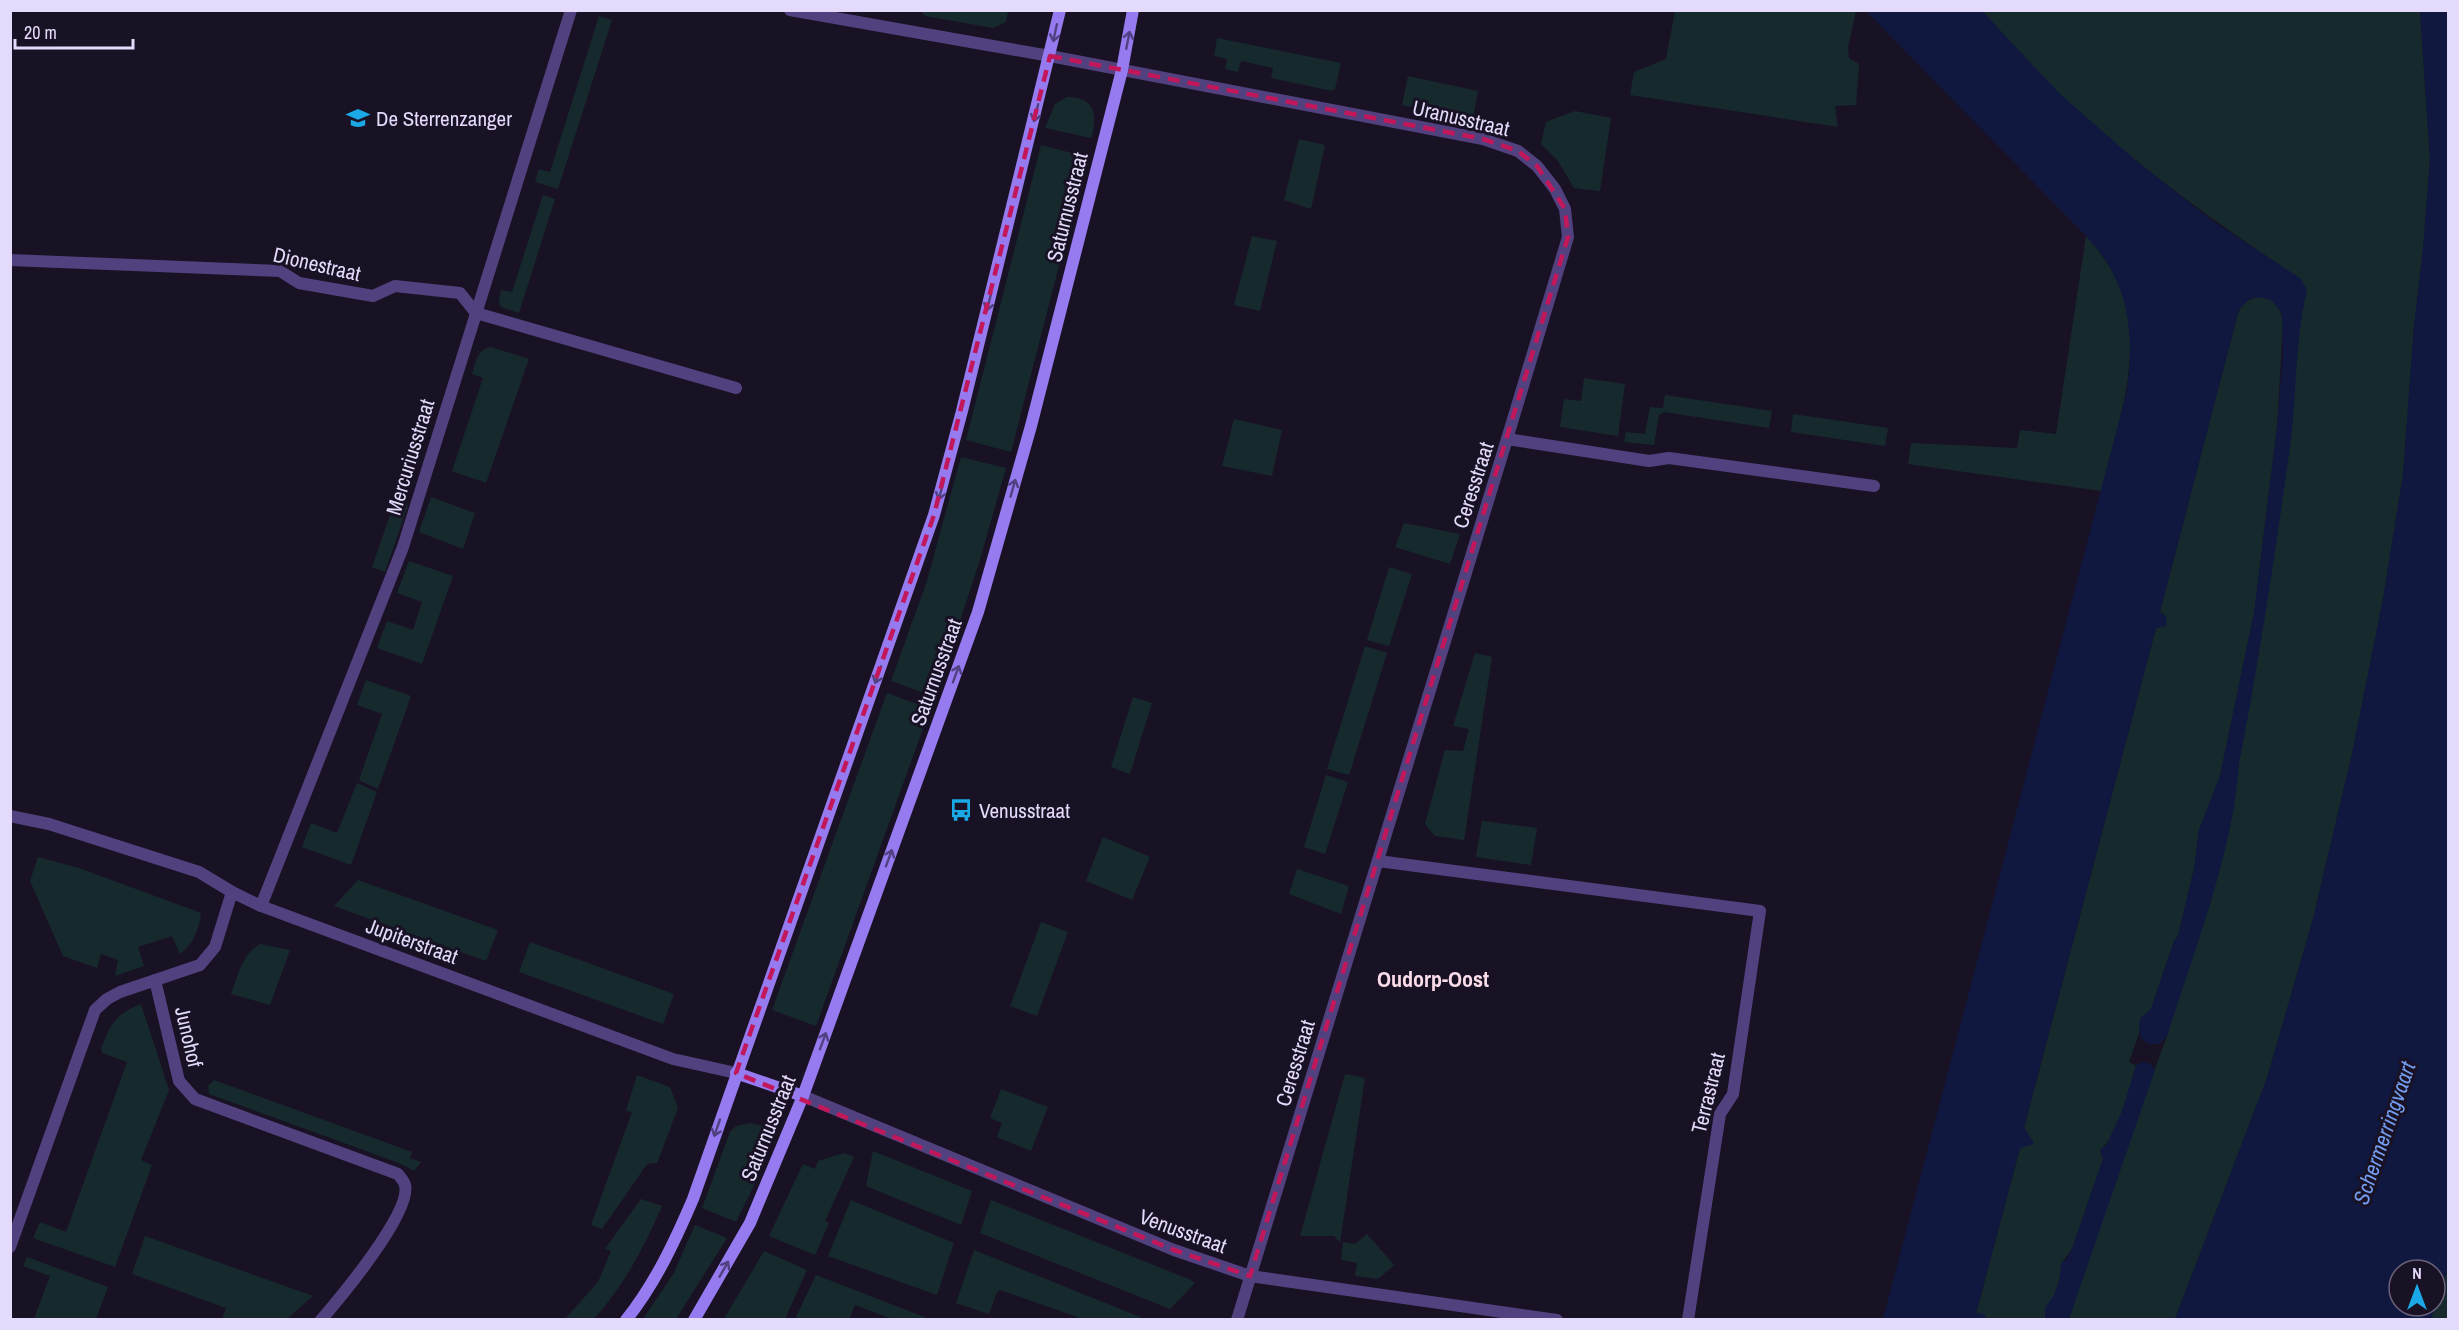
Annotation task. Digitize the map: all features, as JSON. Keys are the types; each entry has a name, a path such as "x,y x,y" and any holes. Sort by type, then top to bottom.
{"street":[{"name":"Mercuriusstraat","path":"261,906 402,548 571,10"},
{"name":"Uranusstraat","path":"790,10 1050,56 1483,139 1518,151 1537,166 1555,189 1565,209 1568,237 1507,439"},
{"path":"626,1320 652,1281 693,1199 934,514 962,411 1060,10"},
{"name":"Saturnusstraat","path":"694,1320 750,1222 803,1096 978,612 1031,426 1122,70 1134,10"},
{"name":"Dionestraat","path":"10,260 280,271 299,283 373,296 395,286 460,293 476,313 736,388"},
{"name":"Ceresstraat","path":"1237,1320 1507,439 1649,461 1669,458 1874,486"},
{"name":"Jupiterstraat","path":"10,816 49,824 199,872 261,906 673,1059 736,1073 803,1096"},
{"name":"Terrastraat","path":"1378,861 1760,911 1733,1094 1720,1114 1688,1320"},
{"path":"10,1247 95,1010 107,999 120,992 200,965 215,947 232,892"},
{"name":"Junohof","path":"155,980 179,1081 195,1099 398,1174 405,1184 406,1194 390,1230 321,1320"},
{"name":"Venusstraat","path":"803,1096 1174,1250 1251,1276"},
{"path":"1251,1276 1557,1320"}],"highlighted area":[{"path":"1050,56 1483,139 1518,151 1537,166 1565,209 1568,237 1250,1276 1174,1250 736,1073 934,515"}],"green space":[{"path":"921,11 1008,11 1006,22 993,28 925,16"},
{"path":"1675,11 1856,11 1848,47 1849,58 1859,64 1856,105 1835,106 1838,127 1630,95 1634,72 1666,59"},
{"path":"1982,11 2420,11 2430,159 2403,475 2383,599 2352,754 2313,919 2267,1078 2175,1319 2063,1319 2167,1036 2200,917 2284,463 2286,269 2198,208 2114,142 2060,95"},
{"path":"599,16 612,20 558,189 535,182 539,169 550,172"},
{"path":"1217,38 1341,63 1335,89 1332,91 1271,78 1273,68 1241,61 1238,72 1225,69 1227,59 1214,56"},
{"path":"1408,76 1478,91 1473,119 1402,105"},
{"path":"1067,97 1084,100 1092,109 1094,122 1091,138 1045,128 1055,104"},
{"path":"1575,111 1611,118 1600,191 1574,188 1558,161 1541,144 1546,122"},
{"path":"1299,139 1325,145 1311,209 1284,200"},
{"path":"1041,145 1087,157 1011,452 966,440"},
{"path":"543,195 555,199 519,313 501,307 499,301 501,290 512,292"},
{"path":"1252,236 1277,241 1260,311 1234,305"},
{"path":"2086,236 2106,261 2120,288 2128,317 2130,346 2123,404 2101,491 1908,464 1911,443 2017,448 2020,430 2056,434"},
{"path":"2258,297 2268,299 2275,304 2283,322 2277,427 2254,613 2220,776 2199,830 2194,869 2178,936 2174,941 2151,1009 2139,1026 2140,1031 2129,1062 2136,1066 2126,1099 2113,1134 2100,1151 2103,1159 2072,1249 2063,1261 2062,1273 2052,1300 2045,1307 2045,1319 1986,1319 1976,1314 2020,1148 2034,1143 2024,1128 2156,628 2166,626 2164,614 2160,612 2238,313 2246,302"},
{"path":"491,347 529,359 486,483 452,471 483,378 472,374 480,353"},
{"path":"1584,378 1625,384 1618,436 1560,427 1564,399 1581,401"},
{"path":"1665,395 1772,411 1769,428 1664,412 1659,415 1654,445 1624,442 1626,432 1645,434 1650,407 1663,408"},
{"path":"1793,414 1888,428 1885,446 1791,432"},
{"path":"1234,419 1282,430 1272,476 1222,466"},
{"path":"961,457 1006,468 979,563 935,697 891,681 926,584"},
{"path":"431,497 475,513 463,549 419,532"},
{"path":"395,501 408,505 385,572 372,567"},
{"path":"1404,523 1460,534 1450,564 1395,547"},
{"path":"409,561 453,576 422,664 377,648 387,621 413,630 422,602 397,593"},
{"path":"1389,567 1412,574 1389,646 1367,640"},
{"path":"1365,646 1387,653 1349,775 1327,769"},
{"path":"1475,653 1492,657 1464,840 1435,836 1425,824 1445,750 1463,751 1469,729 1453,726"},
{"path":"366,680 411,696 378,789 359,780 382,714 357,705"},
{"path":"887,693 930,709 816,1026 772,1010"},
{"path":"1133,697 1152,703 1130,774 1111,767"},
{"path":"1326,775 1348,782 1325,854 1304,847"},
{"path":"357,783 377,792 351,865 302,847 311,823 337,833"},
{"path":"1482,821 1537,828 1531,865 1476,857"},
{"path":"1103,837 1150,857 1132,900 1086,881"},
{"path":"38,857 79,868 201,913 195,936 180,954 172,936 138,947 144,966 115,976 118,960 101,954 97,968 63,956 30,881"},
{"path":"1297,869 1349,886 1341,914 1289,894"},
{"path":"358,880 498,930 486,961 334,906"},
{"path":"1041,922 1068,932 1037,1016 1010,1006"},
{"path":"530,942 674,994 663,1024 519,972"},
{"path":"260,944 290,950 270,1005 231,994 245,959"},
{"path":"141,1004 169,1090 141,1160 152,1165 115,1267 33,1238 40,1222 66,1232 127,1062 102,1053 101,1049 119,1016"},
{"path":"1345,1074 1365,1078 1340,1242 1334,1236 1300,1236"},
{"path":"637,1075 670,1087 678,1108 657,1163 647,1164 602,1229 591,1225 632,1112 626,1111"},
{"path":"214,1080 412,1152 410,1158 421,1162 414,1171 399,1163 209,1094 208,1086"},
{"path":"1001,1089 1048,1107 1031,1151 997,1137 1002,1123 990,1118"},
{"path":"750,1123 766,1130 769,1142 763,1165 736,1222 702,1208 730,1132 736,1126"},
{"path":"873,1151 972,1191 961,1225 866,1186"},
{"path":"844,1153 854,1157 825,1221 829,1223 815,1255 769,1236 803,1164 815,1169 818,1161"},
{"path":"641,1199 662,1206 648,1237 624,1279 594,1319 565,1319 598,1282 611,1251 605,1249"},
{"path":"851,1200 954,1243 937,1295 828,1256"},
{"path":"991,1200 1195,1283 1170,1309 980,1233"},
{"path":"695,1225 727,1238 676,1319 643,1319 674,1273"},
{"path":"1367,1234 1394,1265 1378,1279 1355,1276 1357,1263 1341,1260 1343,1242 1355,1244"},
{"path":"145,1236 313,1296 287,1319 222,1319 226,1308 132,1274"},
{"path":"974,1250 1145,1319 1083,1319 1000,1290 997,1292 989,1314 956,1303"},
{"path":"764,1251 807,1270 785,1319 724,1319"},
{"path":"27,1257 108,1287 96,1319 34,1319 50,1276 23,1266"},
{"path":"2448,1267 2448,1319 2431,1320 2432,1318 2447,1318"},
{"path":"816,1275 927,1318 892,1319 855,1305 849,1319 795,1319"}],"water":[{"path":"1866,11 1982,11 2059,93 2134,159 2211,220 2300,278 2307,290 2298,346 2291,440 2267,602 2229,832 2211,902 2167,1036 2159,1044 2148,1044 2141,1038 2140,1019 2151,1009 2174,941 2178,936 2194,869 2199,830 2220,776 2254,613 2277,427 2283,354 2282,313 2271,300 2258,297 2249,299 2238,313 2160,612 2166,616 2167,623 2166,626 2156,628 2024,1127 2034,1144 2020,1148 1976,1313 1984,1314 1986,1319 1883,1319 2127,391 2130,341 2126,308 2115,276 2094,245"},
{"name":"Schermerringvaart","path":"2420,11 2448,11 2448,1267 2447,1270 2447,1258 2387,1258 2387,1318 2431,1319 2175,1319 2267,1078 2313,919 2352,754 2383,599 2403,475 2414,326 2430,159"},
{"path":"2141,1062 2149,1063 2155,1070 2069,1319 2045,1319 2045,1307 2056,1292 2061,1263 2067,1259 2072,1249 2103,1159 2100,1149 2106,1146 2122,1111 2136,1066"}],"place":[{"name":"De Sterrenzanger","path":"358,118"},
{"name":"Venusstraat","path":"961,810"}],"district":[{"name":"Oudorp-Oost","path":"1433,979"}]}
